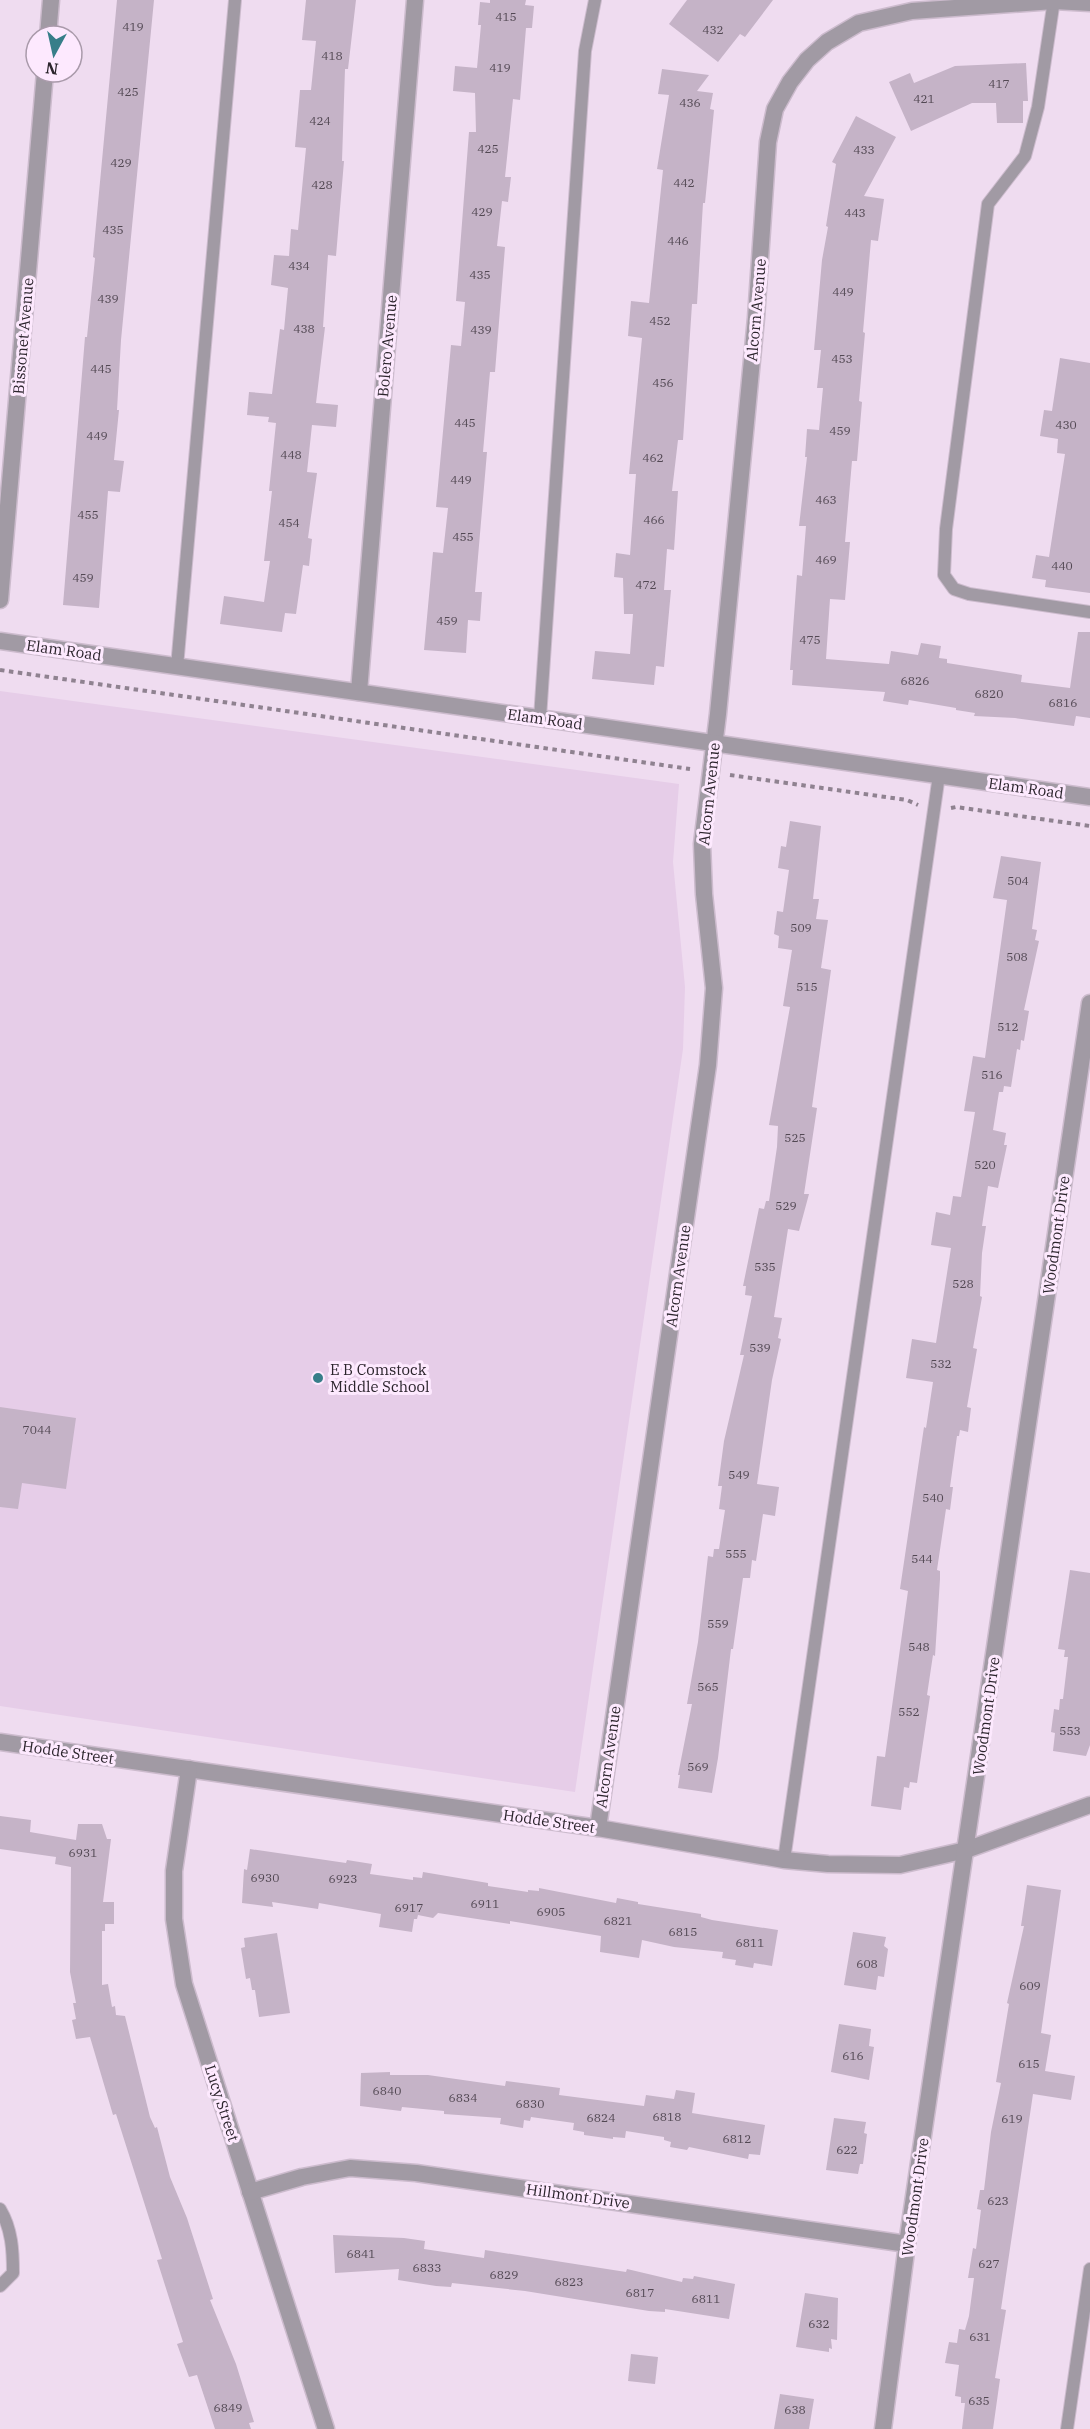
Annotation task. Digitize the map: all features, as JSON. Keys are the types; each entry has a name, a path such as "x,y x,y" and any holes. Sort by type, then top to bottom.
{"street":[{"path":"49,24 51,0"},
{"name":"Bolero Avenue","path":"359,692 415,0"},
{"name":"Alcorn Avenue","path":"598,1828 708,1065 714,988 704,894 702,844 755,330 768,142 775,109 790,82 807,60 827,42 859,23 912,11 1054,1 1090,3"},
{"name":"Bissonet Avenue","path":"0,600 44,84"},
{"name":"Elam Road","path":"0,641 1090,797"},
{"name":"Woodmont Drive","path":"883,2429 907,2244 1090,1003"},
{"name":"Hodde Street","path":"0,1742 598,1828 784,1860 828,1864 900,1864 966,1850 1090,1805"},
{"name":"Lucy Street","path":"189,1769 174,1871 174,1919 184,1984 326,2429"},
{"name":"Hillmont Drive","path":"250,2192 302,2177 350,2168 394,2172 907,2244"}],"lane":[{"path":"177,667 234,0"},
{"path":"540,718 585,51 596,0"},
{"path":"1054,1 1038,107 1025,156 988,204 946,529 944,575 954,589 969,594 1090,612"},
{"path":"784,1860 939,775"},
{"path":"0,2210 5,2218 13,2247 13,2274 0,2286"},
{"path":"1067,2429 1090,2269"}],"path":[{"path":"0,670 907,800 924,808 943,811 956,807 1090,826"}],"shaded area":[{"name":"E B Comstock Middle School","path":"0,691 679,784 673,862 685,987 683,1049 575,1792 0,1706"}],"building":[{"path":"117,0 154,0 121,340 117,410 119,410 114,460 124,461 120,492 108,491 99,608 63,605 85,337 87,337 95,258 93,257"},
{"path":"306,0 356,0 348,69 345,69 342,161 344,161 336,256 328,255 323,327 325,327 316,403 338,405 336,427 312,425 307,472 317,473 308,538 312,539 309,566 303,565 296,614 285,613 282,632 220,624 224,596 264,602 270,561 264,561 272,491 269,491 276,423 268,422 269,417 247,415 249,392 272,394 280,329 284,330 288,288 271,285 274,255 289,256 291,229 298,230 306,148 295,147 300,90 311,90 316,41 302,40"},
{"path":"490,0 526,0 525,5 534,6 532,28 526,28 520,100 513,99 505,177 511,177 508,202 502,201 497,246 505,247 495,372 490,372 483,452 487,452 475,592 482,592 480,621 468,620 466,653 424,650 433,552 443,553 448,508 436,507 451,345 461,346 465,302 456,301 469,132 476,132 475,93 453,91 455,66 477,68 481,25 478,25 480,2 490,3"},
{"path":"687,0 773,0 745,37 740,34 718,62 669,24"},
{"path":"1026,63 1028,101 1023,101 1023,123 997,123 996,103 972,103 911,131 889,82 910,73 914,83 955,66"},
{"path":"662,69 709,75 697,91 713,93 710,109 714,110 705,203 703,203 697,304 692,304 683,440 678,440 672,491 678,491 674,550 667,549 664,590 671,590 664,667 656,666 654,685 592,679 595,651 630,654 633,614 624,614 623,578 614,577 616,553 630,555 636,474 629,474 642,338 628,336 631,301 649,303 663,170 657,169 669,95 658,94"},
{"path":"856,116 896,137 864,196 884,199 878,241 871,240 863,332 865,333 859,401 862,402 857,461 852,461 845,542 850,542 845,600 830,599 826,659 889,664 891,651 918,655 921,643 941,646 939,658 947,659 947,663 1022,675 1021,682 1070,688 1078,632 1090,632 1090,718 1076,716 1074,726 1015,718 974,716 975,713 956,710 956,708 909,700 908,705 883,701 885,692 792,685 793,670 790,670 797,575 802,576 806,526 799,526 807,457 805,457 807,429 819,430 823,388 817,388 821,350 814,350 822,260 828,227 826,226 836,164 832,162"},
{"path":"1060,358 1090,363 1090,593 1045,587 1046,580 1032,578 1036,555 1049,557 1065,454 1057,453 1058,439 1040,436 1044,410 1052,411"},
{"path":"790,821 821,826 813,899 819,899 816,919 828,920 821,968 831,970 812,1107 817,1108 804,1194 809,1194 799,1231 788,1229 774,1317 782,1318 778,1338 781,1339 772,1380 757,1484 779,1487 775,1516 763,1514 756,1561 752,1560 750,1578 743,1578 712,1793 678,1788 680,1775 678,1775 692,1704 687,1704 698,1642 708,1556 713,1557 714,1549 719,1549 725,1510 719,1509 722,1486 718,1486 724,1441 744,1355 740,1355 752,1296 745,1295 746,1286 743,1286 759,1208 764,1209 766,1201 769,1201 777,1147 778,1126 769,1125 790,1007 783,1006 792,950 778,948 779,936 774,934 777,911 783,912 789,870 778,868 781,846 786,847"},
{"path":"1001,856 1041,862 1032,929 1037,930 1035,940 1039,941 1024,1010 1029,1011 1024,1041 1021,1040 1020,1050 1017,1049 1011,1087 1004,1086 1003,1092 999,1092 993,1130 1006,1133 1004,1145 1007,1145 998,1188 988,1186 982,1226 986,1226 982,1253 980,1296 982,1297 973,1348 977,1349 967,1407 971,1408 968,1432 960,1430 957,1436 950,1487 953,1487 950,1510 946,1509 937,1570 940,1571 940,1579 935,1656 933,1655 927,1695 930,1696 917,1783 910,1782 909,1788 904,1787 901,1810 871,1806 877,1756 885,1757 908,1591 900,1589 924,1427 926,1428 933,1382 906,1378 912,1339 936,1343 951,1248 931,1245 936,1212 950,1215 953,1196 961,1197 975,1112 964,1111 973,1056 985,1058 1007,900 993,898"},
{"path":"0,1407 76,1418 66,1489 22,1483 18,1509 0,1507"},
{"path":"1070,1570 1090,1573 1090,1745 1086,1756 1053,1751 1055,1733 1051,1732 1054,1709 1059,1710 1060,1699 1063,1699 1068,1657 1064,1657 1065,1650 1058,1649"},
{"path":"0,1816 31,1820 30,1832 76,1840 78,1824 102,1824 107,1839 111,1839 103,1902 114,1902 114,1924 105,1924 105,1931 102,1931 102,1985 108,1984 112,2007 115,2006 116,2015 125,2016 150,2117 155,2128 157,2127 170,2177 187,2218 213,2299 210,2300 236,2364 254,2422 249,2423 251,2429 215,2429 197,2375 189,2377 177,2344 183,2342 157,2260 162,2259 116,2114 113,2115 90,2037 76,2039 72,2020 76,2019 73,2003 76,2003 70,1972 71,1867 55,1864 56,1857 0,1849"},
{"path":"250,1849 346,1863 347,1860 372,1864 370,1874 413,1880 413,1877 422,1878 423,1872 528,1892 528,1890 539,1891 539,1888 616,1903 617,1898 638,1902 638,1904 701,1914 701,1917 712,1920 778,1930 772,1966 754,1963 753,1968 735,1965 736,1960 722,1958 723,1952 674,1947 642,1940 639,1958 600,1952 601,1936 510,1921 510,1924 438,1913 433,1918 418,1915 417,1919 414,1919 412,1932 379,1927 381,1914 319,1903 318,1909 272,1902 273,1907 242,1903 244,1869 247,1870"},
{"path":"1027,1885 1061,1890 1041,2033 1051,2035 1045,2071 1075,2076 1071,2100 1033,2094 1001,2309 1006,2310 995,2378 1000,2379 993,2429 962,2429 965,2403 961,2403 961,2397 955,2396 959,2365 945,2363 949,2342 957,2343 959,2329 965,2330 969,2316 974,2278 968,2278 973,2248 976,2249 981,2210 977,2209 980,2190 984,2190 991,2132 1001,2083 996,2082 1009,2004 1007,2003 1024,1926 1021,1926"},
{"path":"853,1932 886,1937 884,1946 888,1949 884,1977 878,1976 876,1990 844,1985"},
{"path":"277,1933 290,2013 259,2017 255,1990 252,1990 250,1978 246,1979 241,1948 245,1947 244,1938"},
{"path":"839,2024 871,2029 869,2046 874,2047 869,2080 831,2072"},
{"path":"390,2072 390,2075 428,2075 505,2086 506,2081 560,2088 559,2095 644,2106 646,2095 674,2099 676,2090 695,2093 692,2113 765,2125 760,2155 749,2154 748,2159 689,2147 687,2150 670,2147 671,2142 664,2140 664,2137 626,2131 625,2138 613,2137 613,2139 584,2135 584,2132 573,2130 574,2123 531,2117 530,2121 524,2120 523,2128 500,2124 501,2118 444,2114 444,2111 402,2107 401,2111 360,2106 361,2073"},
{"path":"834,2118 866,2122 864,2133 867,2134 863,2164 860,2164 858,2174 826,2170"},
{"path":"333,2235 404,2238 425,2241 424,2249 484,2258 485,2250 626,2272 627,2269 682,2282 683,2278 693,2279 694,2276 735,2284 729,2319 665,2309 665,2312 649,2311 525,2291 452,2283 451,2287 436,2286 398,2280 399,2269 335,2273"},
{"path":"805,2293 838,2298 837,2340 831,2339 832,2349 829,2348 829,2352 796,2347"},
{"path":"631,2354 658,2357 655,2384 628,2381"},
{"path":"780,2394 814,2399 809,2429 774,2429"}],"place":[{"name":"E B Comstock Middle School","path":"318,1378"}]}
